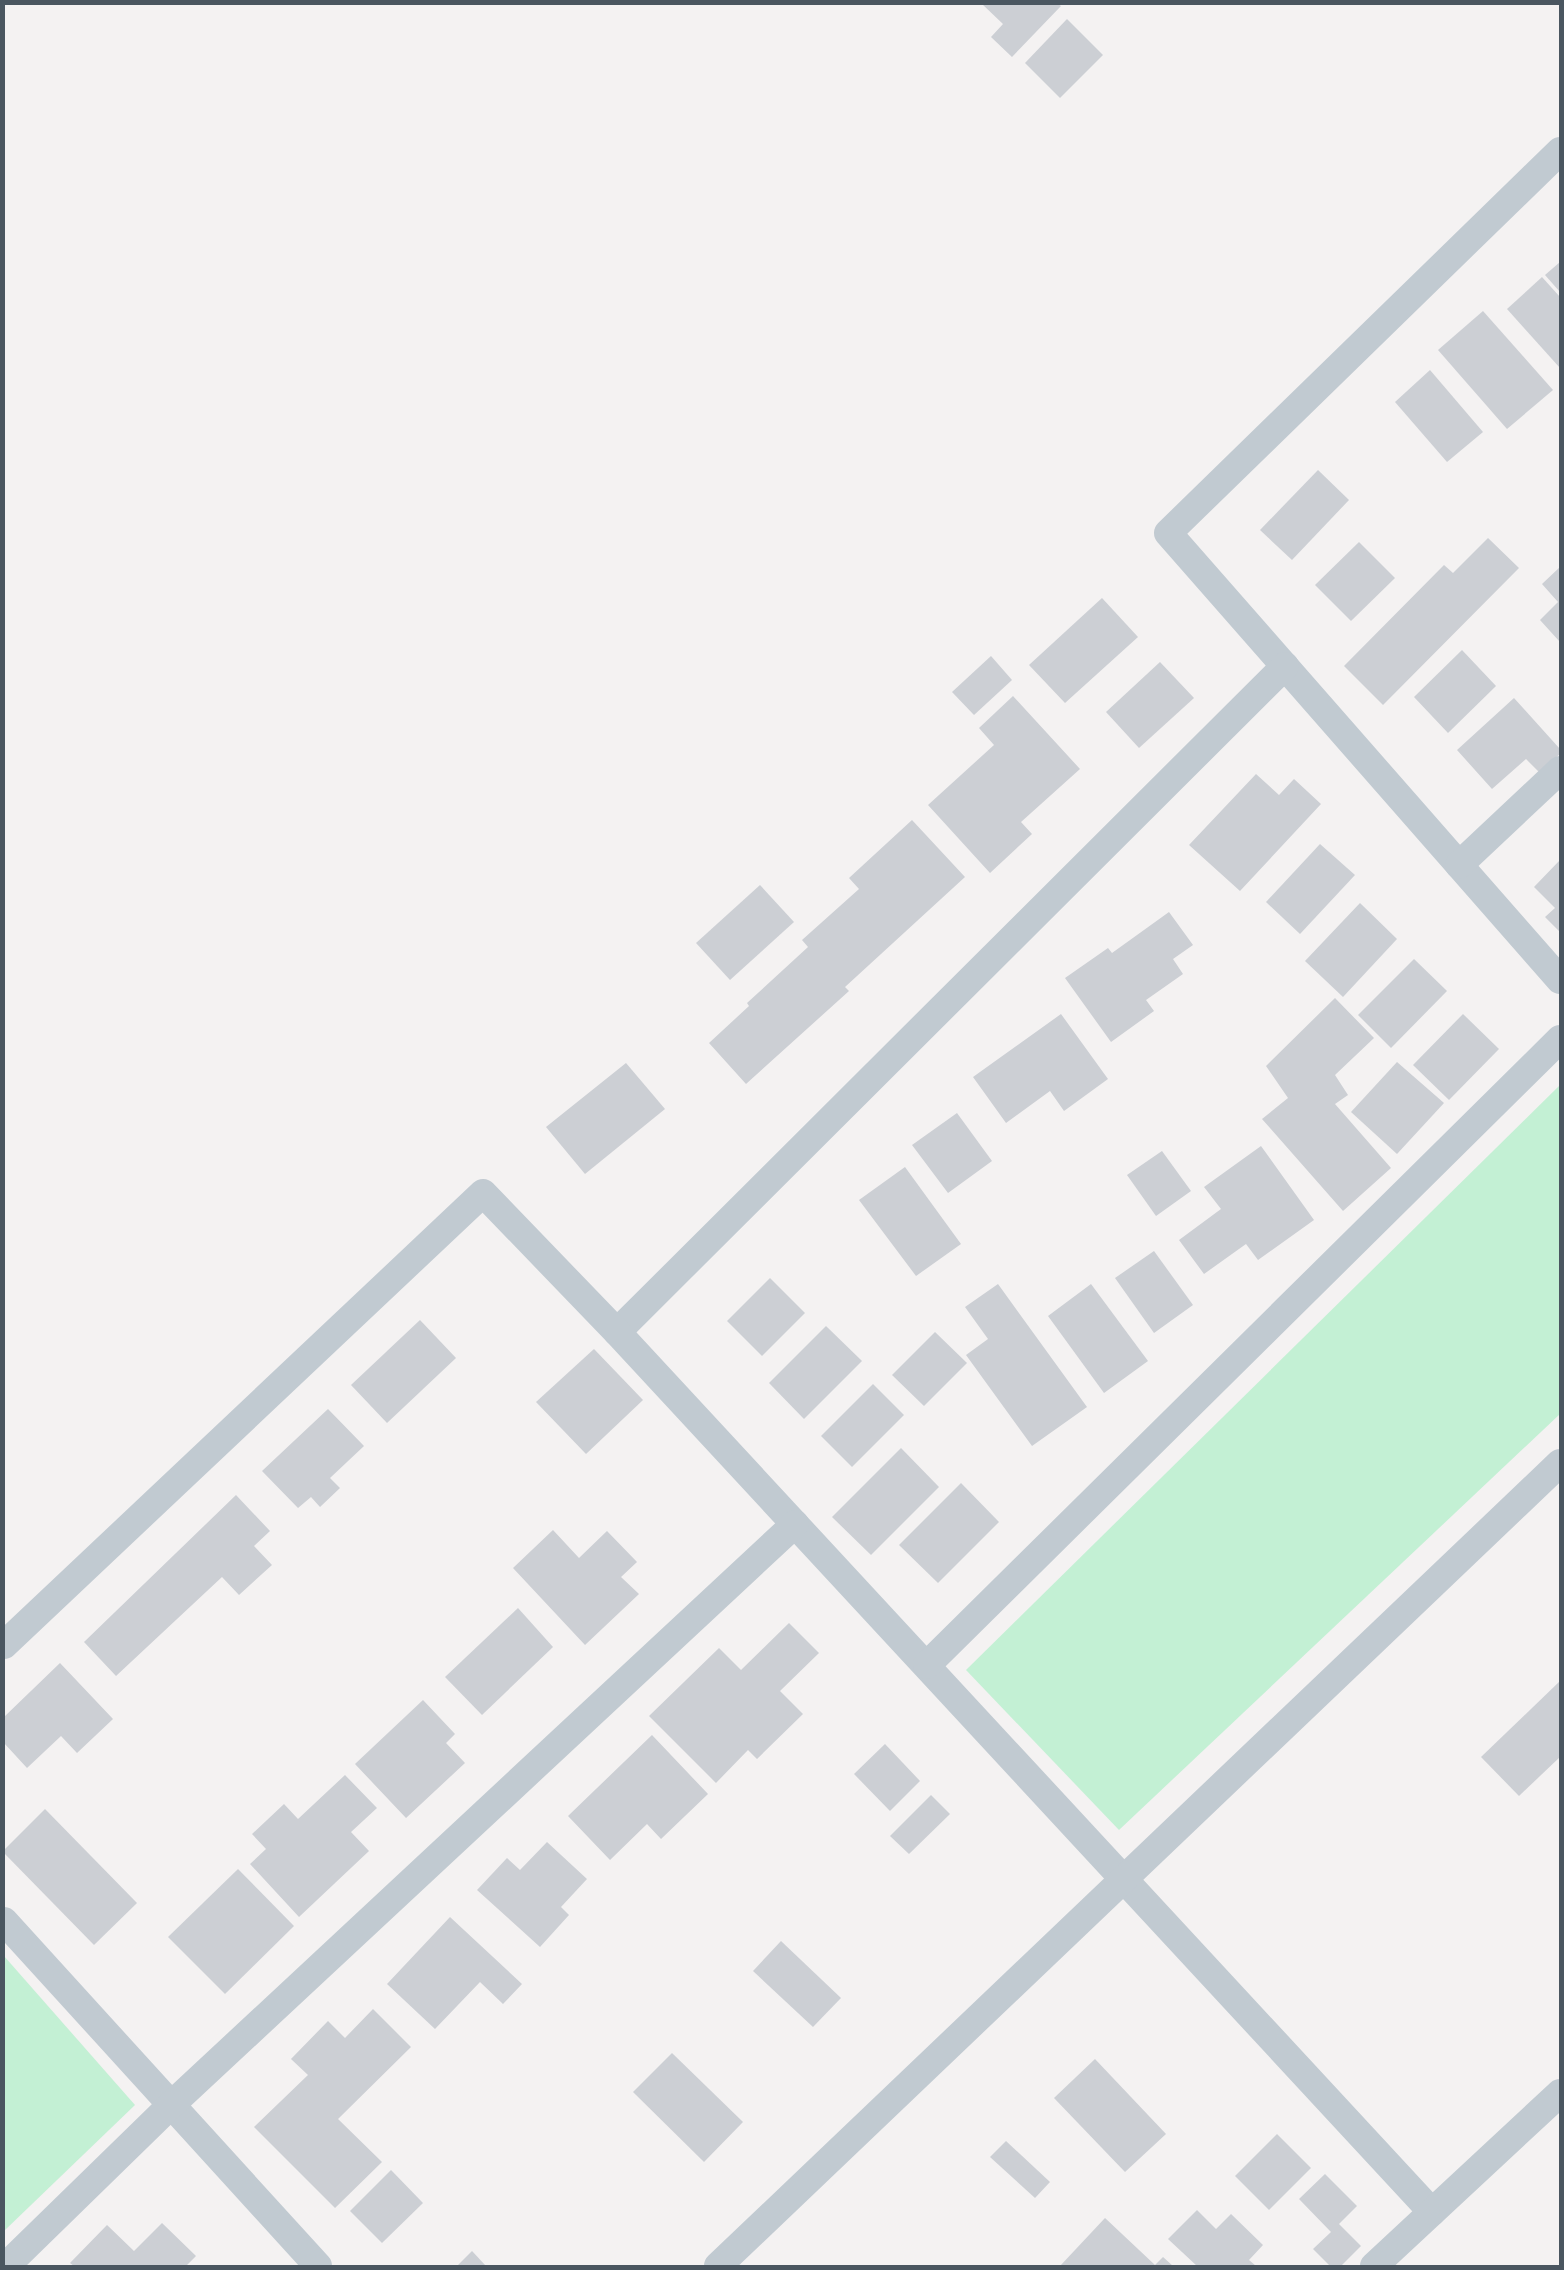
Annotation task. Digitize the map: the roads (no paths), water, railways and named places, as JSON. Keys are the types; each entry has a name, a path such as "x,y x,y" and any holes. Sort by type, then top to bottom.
{"street":[{"path":"1560,151 1168,533 1560,980"},
{"path":"617,1332 1285,666"},
{"path":"1459,865 1560,770"},
{"path":"926,1665 1560,1039"},
{"path":"4,1645 483,1193 617,1332 1432,2212"},
{"path":"718,2266 1560,1463"},
{"path":"6,2266 170,2106 795,1524"},
{"path":"4,1921 170,2106 318,2266"},
{"path":"1374,2266 1560,2093"}]}
